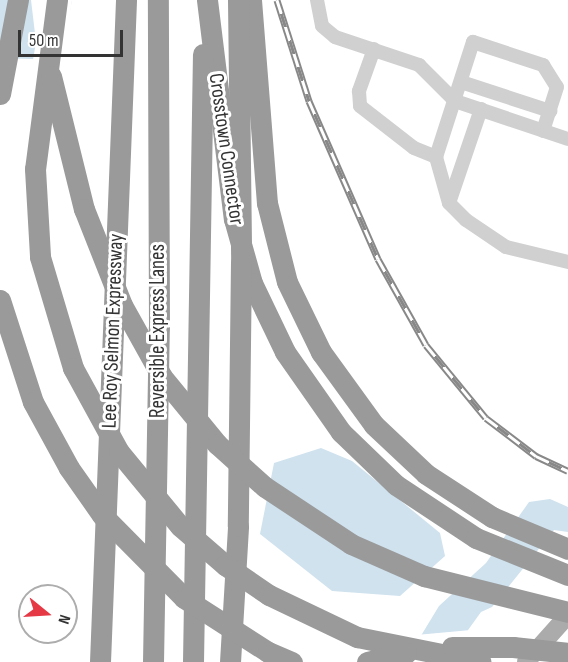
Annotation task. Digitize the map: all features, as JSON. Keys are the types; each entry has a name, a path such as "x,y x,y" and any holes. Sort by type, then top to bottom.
{"highway":[{"path":"0,94 18,0"},
{"path":"41,0 51,78 65,138 104,265 141,342 189,412 217,444 265,488 351,544 433,579 568,613"},
{"path":"57,0 37,141 35,198 40,257 45,284 73,368 113,444 141,483 180,526 209,553 269,595 357,637 481,662"},
{"name":"Lee Roy Selmon Expressway","path":"100,662 126,0"},
{"name":"Reversible Express Lanes","path":"153,662 156,509 158,0"},
{"path":"193,662 206,0"},
{"name":"Crosstown Connector","path":"206,0 234,219 252,283 285,352 341,432 396,485 476,538 568,575"},
{"path":"230,662 238,526 241,262 238,0"},
{"path":"251,0 267,204 287,282 321,352 374,425 426,474 484,513 568,549"},
{"path":"0,300 33,402 69,468 102,515 184,598 258,647 292,662"},
{"path":"367,662 447,647 513,647 568,653"}],"main road":[{"path":"526,662 568,613"}],"street":[{"path":"317,0 322,26 335,37 419,65 455,101 568,139"},
{"path":"543,131 557,87 543,65 472,42 436,157 449,203 466,220 506,247 568,262"},
{"path":"374,49 359,91 360,106 414,148 436,157"},
{"path":"460,82 550,111"},
{"path":"449,203 481,109"}],"water":[{"path":"0,0 72,0 61,60 0,58"},
{"path":"321,448 352,461 440,533 445,556 400,596 332,591 260,534 274,463"},
{"path":"550,499 568,507 568,532 554,530 492,607 481,612 445,662 405,662 439,606 486,563 529,502"}],"pier":[{"path":"31,0 72,0 63,62 33,60 36,42"},
{"path":"471,630 449,662 402,662 416,635"}],"railway":[{"path":"277,0 309,101 378,259 426,345 486,418 536,456 568,471"}]}
